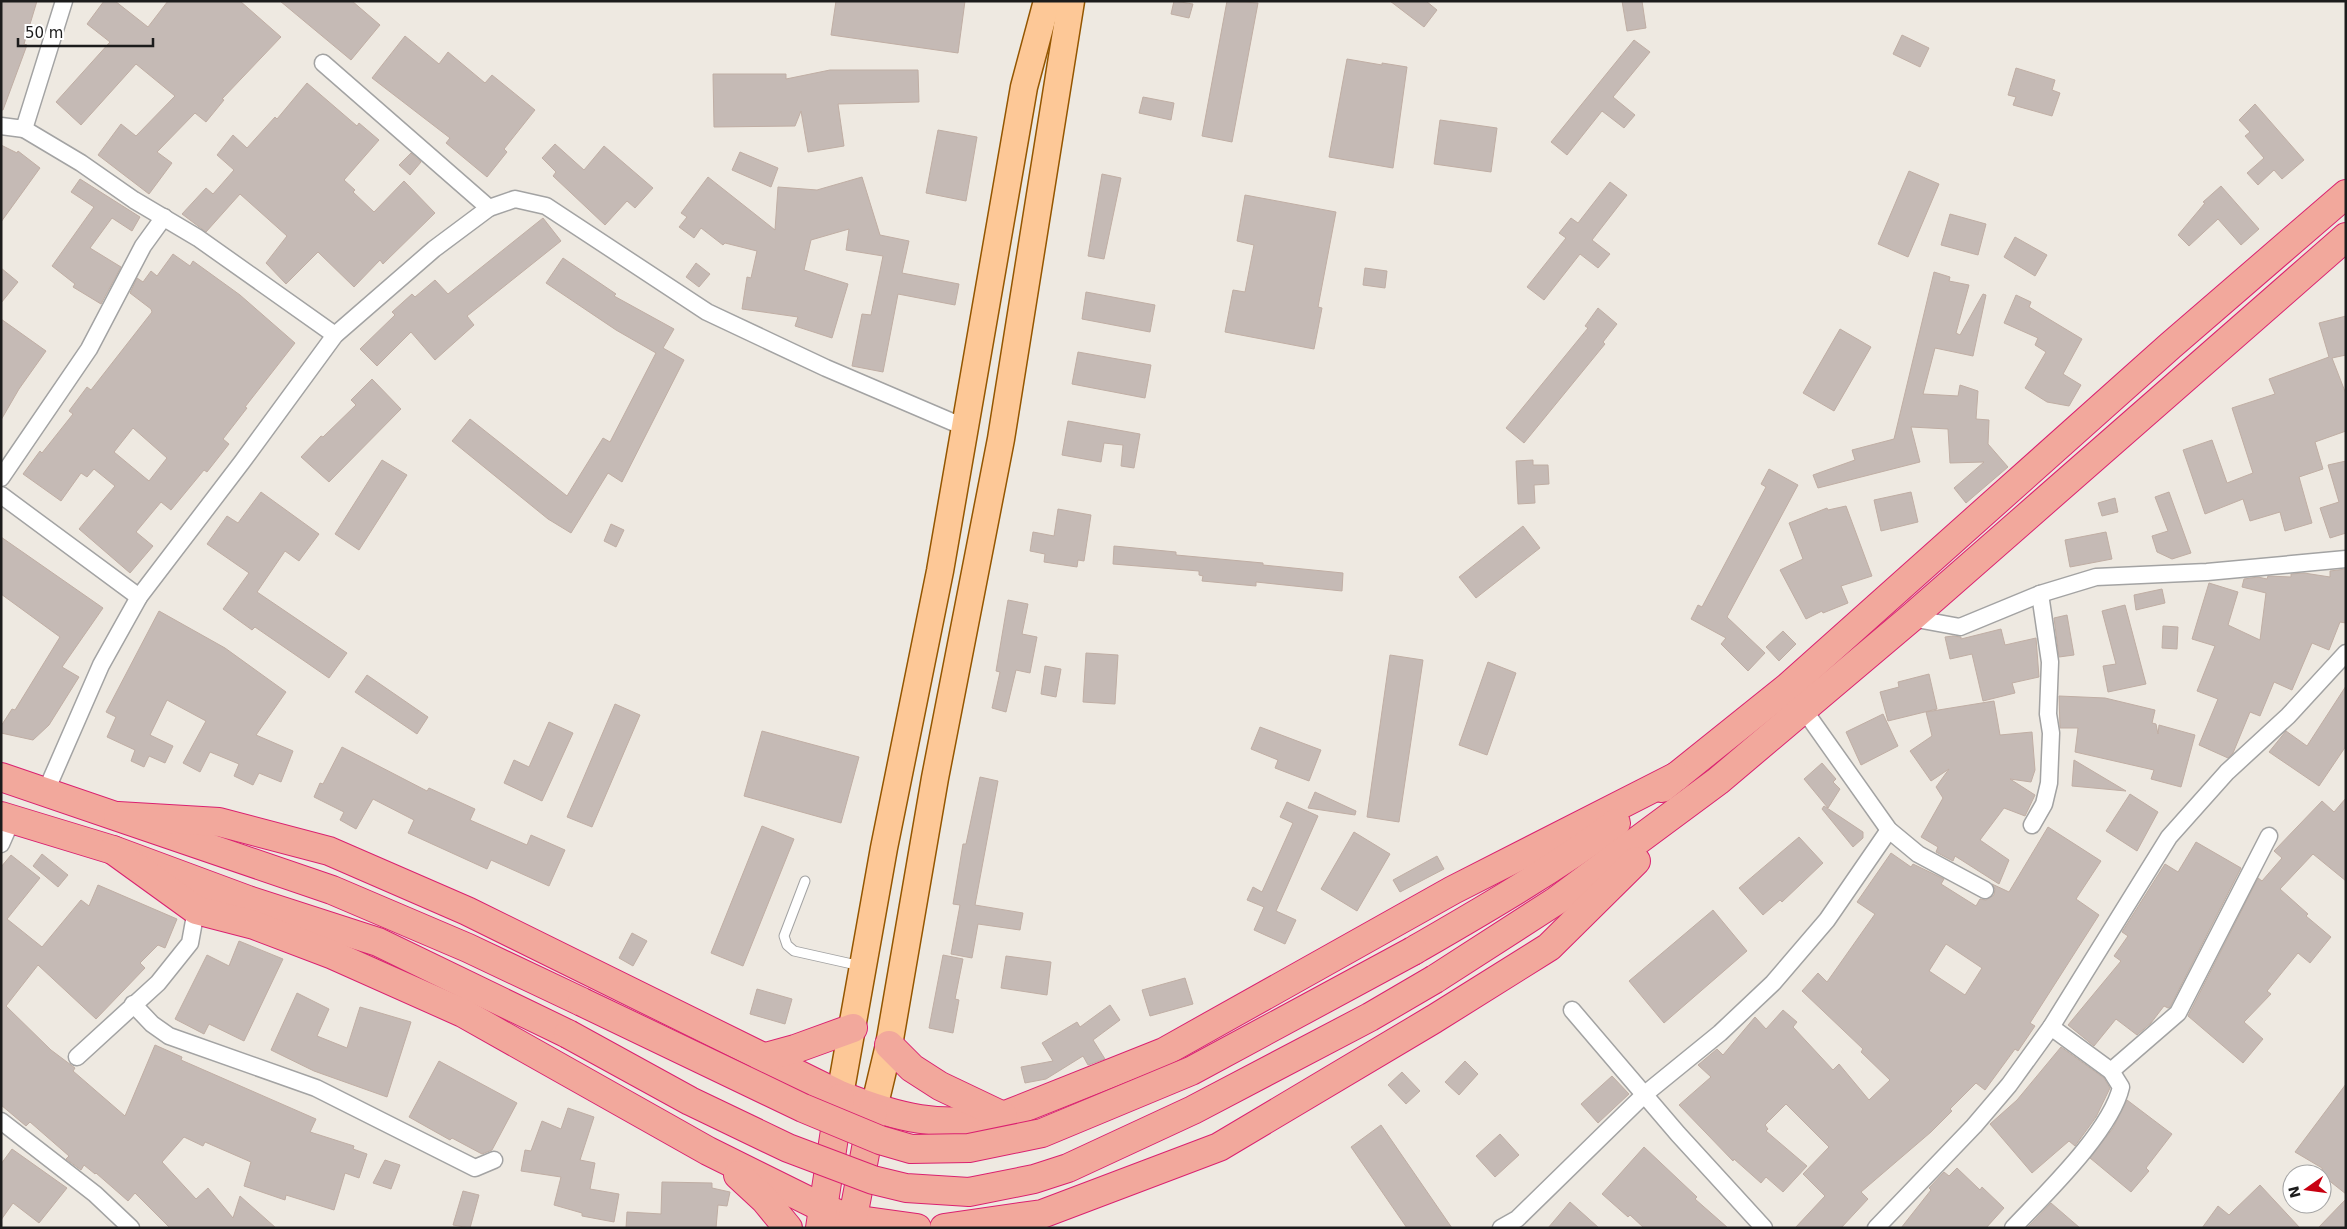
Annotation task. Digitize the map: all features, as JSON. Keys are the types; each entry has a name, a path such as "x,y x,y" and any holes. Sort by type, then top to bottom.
{"highway":[{"path":"1,777 332,890 459,944 803,1108 880,1140 911,1150 969,1148 1042,1133 1191,1070 1414,952 1590,842 1677,776 1788,686 2170,346 2346,194"},
{"path":"5,826 113,850 248,900 378,942 568,1034 690,1101 788,1148 873,1180 906,1188 969,1192 1034,1179 1068,1168 1194,1110 1370,1017 1556,901 1718,781 1804,710 2345,239"},
{"path":"118,816 219,822 329,850 468,911 840,1095 874,1108 924,1121 976,1122 1003,1116 1164,1052 1453,890 1677,776"},
{"path":"944,1228 1042,1214 1219,1147 1434,1019 1549,947 1718,781"},
{"path":"113,850 196,910 254,925 306,945 463,1013 708,1150 822,1218 852,1224 917,1228"},
{"path":"762,1058 795,1050 853,1028"},
{"path":"889,1045 912,1068 940,1086 1003,1116"},
{"path":"822,1218 840,1095"},
{"path":"852,1224 874,1108"},
{"path":"708,1150 765,1200 788,1228"}],"main road":[{"path":"840,1095 884,848 940,571 1024,87 1047,1"},
{"path":"874,1108 889,1045 935,778 1001,439 1071,1"}],"street":[{"path":"24,129 64,1"},
{"path":"323,63 489,208"},
{"path":"1,126 24,129 82,162 134,200 198,238 334,335"},
{"path":"46,791 101,665 139,597 242,462 334,335 434,249 489,208 515,199 546,206 706,312 826,368 964,427"},
{"path":"1,478 89,349 143,246 164,217"},
{"path":"1,495 139,597"},
{"path":"1911,618 1960,627 2040,594 2096,576 2207,572 2346,558"},
{"path":"2032,825 2044,804 2049,783 2051,733 2048,714 2050,662 2040,594"},
{"path":"1876,1228 1974,1126 2009,1085 2051,1028 2169,837 2227,772 2288,716 2346,653"},
{"path":"1804,710 1889,830 1918,854 1985,890"},
{"path":"1508,1226 1645,1094 1720,1033 1773,983 1827,920 1889,830"},
{"path":"2111,1071 2178,1013 2269,836"},
{"path":"77,1057 158,983 190,942 196,910"},
{"path":"133,1004 152,1024 169,1036 316,1088 475,1168 494,1160"},
{"path":"1572,1010 1678,1134 1764,1228"},
{"path":"2014,1228 2080,1156 2117,1103 2121,1087 2111,1071 2051,1028"},
{"path":"1,1121 95,1194 131,1228"}],"lane":[{"path":"805,881 784,936 787,945 794,951 864,967"}],"building":[{"path":"1,1 37,1 24,44 27,45 3,110 1,110"},
{"path":"104,1 115,1 148,27 168,1 240,1 281,37 222,99 224,100 206,122 195,113 157,152 172,163 149,194 98,155 121,124 136,136 175,96 136,64 81,125 56,102 110,42 87,24"},
{"path":"280,1 352,1 380,25 351,60"},
{"path":"836,1 965,1 958,53 831,35"},
{"path":"1174,1 1193,4 1189,18 1171,14"},
{"path":"1227,1 1258,3 1232,142 1202,136"},
{"path":"1390,1 1426,1 1437,10 1424,27"},
{"path":"1622,1 1642,1 1646,28 1627,31"},
{"path":"1902,35 1929,48 1920,67 1893,54"},
{"path":"405,36 439,64 448,52 485,83 492,75 535,110 504,149 507,152 487,177 446,143 450,138 372,78"},
{"path":"1634,40 1650,52 1613,97 1635,115 1624,128 1602,111 1567,155 1551,142"},
{"path":"1347,59 1407,67 1393,168 1329,157"},
{"path":"2016,68 2055,80 2052,90 2060,93 2052,116 2013,105 2016,97 2008,95"},
{"path":"830,70 918,70 919,102 838,104 844,146 808,152 801,111 795,126 714,127 713,74 786,74 786,79"},
{"path":"307,83 357,126 359,123 379,140 344,180 355,190 353,192 374,212 404,181 435,213 383,264 380,260 354,287 318,252 286,284 266,263 287,236 240,194 206,232 182,214 206,188 213,194 234,170 217,155 233,135 247,148 275,117 277,119"},
{"path":"1143,97 1174,103 1171,120 1139,113"},
{"path":"2255,104 2304,160 2282,179 2274,170 2258,185 2247,173 2264,158 2245,136 2250,132 2239,120"},
{"path":"1440,120 1497,128 1491,172 1434,164"},
{"path":"938,130 977,137 966,201 926,193"},
{"path":"555,144 584,170 604,146 653,188 635,208 627,201 605,225 553,176 556,172 542,158"},
{"path":"1,145 17,153 18,151 40,168 1,222"},
{"path":"740,152 778,168 771,187 732,170"},
{"path":"411,153 421,162 410,175 399,165"},
{"path":"1909,171 1939,184 1908,257 1878,244"},
{"path":"1102,174 1121,178 1104,259 1088,256"},
{"path":"708,177 775,230 778,187 817,190 862,177 880,235 909,241 902,273 959,284 955,305 898,294 883,372 852,366 862,314 871,315 883,256 846,250 849,229 811,240 804,270 848,284 832,338 795,326 798,317 742,309 747,277 751,278 757,251 725,243 723,245 701,228 694,238 679,227 687,217 681,213"},
{"path":"80,179 140,217 132,231 112,218 90,248 121,267 101,304 73,287 75,284 52,266 94,207 71,192"},
{"path":"1610,182 1627,195 1592,240 1610,254 1598,268 1580,254 1544,300 1527,287 1566,238 1559,233 1571,218 1578,223"},
{"path":"2221,186 2259,229 2241,245 2218,219 2189,246 2178,235 2205,203 2203,202"},
{"path":"1245,195 1336,212 1318,307 1322,308 1314,349 1225,332 1233,290 1245,292 1254,245 1237,241"},
{"path":"1950,214 1986,224 1978,255 1941,245"},
{"path":"543,218 561,241 467,316 474,325 435,360 411,332 377,366 360,349 395,315 392,312 412,294 415,297 435,280 448,294"},
{"path":"2015,237 2047,255 2035,276 2004,257"},
{"path":"173,254 190,266 193,261 240,295 295,343 245,407 247,408 223,439 229,444 207,472 204,470 171,510 161,502 136,532 153,546 130,573 79,529 115,486 94,469 87,477 81,473 61,501 23,474 40,451 42,453 73,414 69,411 87,387 91,390 152,312 151,309 130,293 137,278 143,282 151,271 157,276","holes":["133,428 167,458 149,481 114,452"]},
{"path":"563,258 616,294 614,296 674,329 663,348 684,360 622,482 608,473 571,533 548,519 452,441 470,419 567,496 603,438 610,442 656,353 616,330 546,283"},
{"path":"696,263 710,274 699,287 686,277"},
{"path":"1,268 18,282 1,303"},
{"path":"1365,268 1387,271 1385,288 1363,285"},
{"path":"1934,272 1950,277 1949,281 1969,285 1956,333 1960,335 1983,294 1986,295 1973,356 1935,348 1923,394 1958,396 1960,385 1978,391 1976,419 1989,420 1988,444 2008,467 1966,503 1954,488 1984,462 1950,463 1948,429 1911,427 1920,462 1818,488 1813,475 1855,460 1852,450 1894,439"},
{"path":"1086,292 1155,305 1150,332 1082,319"},
{"path":"2016,295 2031,302 2029,307 2082,339 2063,374 2081,385 2069,406 2047,402 2025,388 2046,352 2035,345 2038,338 2004,323"},
{"path":"1598,308 1617,324 1603,342 1605,344 1524,443 1506,428 1588,328 1585,326"},
{"path":"2346,316 2346,355 2332,358 2346,394 2346,431 2315,442 2323,469 2299,477 2312,523 2285,531 2280,512 2250,521 2243,499 2205,514 2183,450 2212,440 2227,483 2253,473 2232,408 2275,394 2269,379 2329,357 2319,323"},
{"path":"1,319 46,351 19,389 1,420"},
{"path":"1840,329 1871,347 1834,411 1803,393"},
{"path":"1078,352 1151,365 1145,398 1072,384"},
{"path":"372,379 401,409 329,482 301,457 321,436 323,437 356,405 351,400"},
{"path":"1068,421 1140,434 1134,468 1121,466 1123,445 1104,443 1101,462 1062,455"},
{"path":"382,460 407,475 359,550 335,534"},
{"path":"1533,460 1533,465 1548,465 1549,484 1534,485 1535,503 1518,504 1516,461"},
{"path":"2346,461 2346,533 2330,538 2320,508 2339,502 2328,465"},
{"path":"1769,469 1798,485 1727,617 1765,653 1748,671 1721,644 1726,638 1691,619 1698,605 1702,607 1766,487 1761,484"},
{"path":"261,492 319,534 299,561 285,551 257,592 347,653 329,678 255,627 252,630 223,609 249,573 207,544 227,516 238,523"},
{"path":"1911,492 1918,522 1881,531 1874,500"},
{"path":"2169,492 2191,553 2172,559 2157,552 2152,536 2168,531 2155,497"},
{"path":"2115,498 2118,512 2102,516 2098,503"},
{"path":"1846,506 1872,576 1841,586 1848,603 1823,613 1822,611 1806,619 1780,570 1803,559 1789,523 1827,508 1828,510"},
{"path":"1058,509 1091,515 1084,561 1078,560 1077,567 1044,562 1045,554 1030,551 1033,532 1054,536"},
{"path":"611,524 624,530 616,547 604,541"},
{"path":"1523,526 1540,548 1476,598 1459,577"},
{"path":"2106,532 2112,559 2070,567 2065,540"},
{"path":"1,537 103,608 62,667 79,677 49,725 33,740 1,733 1,726 12,709 15,710 60,637 1,594"},
{"path":"1114,546 1176,552 1176,555 1343,573 1342,591 1256,582 1256,586 1202,581 1203,576 1199,575 1199,571 1113,564"},
{"path":"2346,569 2346,623 2340,622 2329,650 2312,643 2292,690 2274,682 2260,716 2250,712 2233,753 2228,758 2199,745 2218,699 2197,691 2215,646 2192,639 2209,583 2238,592 2228,625 2260,640 2266,593 2242,587 2244,579 2258,577 2267,579 2268,576 2291,577 2291,574 2304,573 2330,577 2330,571"},
{"path":"2162,589 2165,603 2136,610 2134,595"},
{"path":"1008,600 1028,604 1022,634 1037,637 1030,673 1016,670 1006,712 992,708 1000,672 996,671"},
{"path":"2125,605 2146,684 2108,692 2103,666 2116,664 2102,611"},
{"path":"159,611 225,648 286,692 256,735 293,751 281,782 259,773 253,785 234,776 239,764 210,752 200,772 183,763 206,721 167,700 150,735 173,746 165,763 149,756 144,767 131,761 135,750 107,737 116,717 106,712"},
{"path":"2067,615 2074,655 2059,657 2054,618"},
{"path":"2163,626 2178,627 2177,649 2162,648"},
{"path":"2001,629 2005,645 2036,638 2039,677 2012,683 2015,693 1983,701 1972,654 1950,659 1945,637 1961,637 1961,639"},
{"path":"1783,631 1796,644 1779,661 1766,647"},
{"path":"1086,653 1118,655 1115,704 1083,702"},
{"path":"1390,655 1423,660 1399,822 1367,817"},
{"path":"1488,662 1516,673 1487,755 1459,745"},
{"path":"1045,666 1061,669 1056,697 1041,694"},
{"path":"1929,674 1937,709 1888,721 1880,692 1899,687 1898,682"},
{"path":"367,675 428,717 417,734 355,692"},
{"path":"2346,686 2346,746 2319,786 2269,752 2286,731 2307,746"},
{"path":"2059,696 2105,698 2155,710 2152,723 2156,724 2158,734 2159,725 2195,735 2181,787 2151,779 2154,770 2075,752 2078,728 2060,728"},
{"path":"1994,701 2000,735 2032,732 2035,770 2031,782 2010,779 2035,795 2025,816 2004,808 1980,840 2009,860 1999,884 1955,856 1953,861 1936,852 1938,847 1921,837 1943,798 1936,787 1949,769 1931,781 1910,751 1932,736 1926,712"},
{"path":"615,704 640,715 592,827 567,817"},
{"path":"1883,714 1898,746 1861,765 1846,732"},
{"path":"549,722 573,733 542,801 504,783 514,760 529,767"},
{"path":"1260,727 1321,750 1309,781 1275,768 1278,760 1251,749"},
{"path":"762,731 859,757 841,823 744,796"},
{"path":"342,747 427,791 429,788 475,809 470,820 527,845 531,835 565,850 549,886 491,860 487,869 408,833 414,820 373,799 356,829 340,820 344,812 314,797 320,783 323,784"},
{"path":"2074,760 2126,791 2072,786"},
{"path":"1822,763 1836,779 1833,782 1840,789 1828,808 1804,779"},
{"path":"980,777 998,781 975,905 1023,913 1020,930 978,924 972,958 951,954 960,905 953,904 963,844 966,844"},
{"path":"1315,792 1356,811 1355,815 1308,808"},
{"path":"2130,794 2158,812 2137,851 2106,831"},
{"path":"2346,798 2346,881 2313,854 2280,889 2308,914 2306,916 2331,937 2310,963 2298,953 2267,991 2271,994 2244,1022 2263,1039 2243,1063 2188,1016 2258,878 2262,881 2282,858 2274,851 2322,801 2334,812"},
{"path":"1287,802 1318,816 1276,911 1296,920 1285,944 1254,930 1264,907 1247,900 1253,887 1262,892 1293,823 1280,817"},
{"path":"1824,806 1863,832 1863,838 1853,847 1822,809"},
{"path":"762,826 794,839 743,966 711,953"},
{"path":"2048,827 2101,861 2076,899 2099,915 2030,1023 2035,1026 2018,1051 2015,1049 1985,1090 1976,1083 1950,1109 1952,1111 1931,1132 1861,1192 1868,1199 1841,1228 1795,1228 1825,1196 1803,1174 1829,1147 1786,1104 1765,1125 1768,1129 1766,1131 1807,1166 1783,1192 1766,1177 1761,1183 1734,1159 1733,1161 1679,1105 1711,1077 1698,1065 1717,1049 1723,1055 1755,1017 1766,1029 1783,1010 1797,1022 1793,1027 1833,1070 1839,1064 1869,1100 1890,1080 1861,1052 1863,1049 1802,991 1818,973 1827,982 1875,914 1857,902 1891,853 1911,867 1913,864 1944,879 1941,884 1976,906 1980,899 1986,900 1994,895 1995,889 1992,884 2009,892","holes":["1946,944 1982,968 1965,995 1929,971"]},
{"path":"1354,832 1390,854 1357,911 1321,889"},
{"path":"1799,837 1823,863 1782,902 1780,900 1763,915 1739,888"},
{"path":"2196,842 2241,868 2170,1007 2164,1006 2151,1023 2137,1035 2116,1019 2094,1046 2068,1025 2121,961 2114,956 2128,936 2122,932 2165,864 2178,872"},
{"path":"42,854 68,875 58,887 33,866"},
{"path":"11,855 40,878 7,919 42,947 81,900 89,906 98,885 177,919 165,948 158,945 140,963 145,968 96,1019 38,965 6,1006 51,1050 75,1068 73,1071 125,1116 155,1045 182,1057 181,1060 316,1119 310,1132 354,1146 353,1149 367,1154 359,1178 345,1173 334,1210 286,1195 285,1200 244,1186 251,1162 205,1142 203,1146 184,1137 162,1162 196,1199 208,1188 233,1218 240,1196 276,1228 170,1228 135,1193 128,1201 96,1173 84,1165 81,1170 66,1159 69,1156 30,1122 26,1126 1,1105 1,867"},
{"path":"1437,856 1444,869 1400,892 1393,880"},
{"path":"1713,910 1747,951 1664,1023 1629,981"},
{"path":"632,933 647,941 633,966 619,958"},
{"path":"239,941 283,959 244,1041 209,1024 204,1034 175,1019 207,955 229,966"},
{"path":"943,955 963,959 955,999 959,1000 953,1033 929,1028"},
{"path":"1006,956 1051,962 1047,995 1001,988"},
{"path":"1185,978 1193,1004 1150,1016 1142,990"},
{"path":"757,989 792,999 785,1024 750,1014"},
{"path":"297,993 329,1009 317,1036 347,1048 360,1007 411,1022 387,1097 314,1071 271,1050"},
{"path":"1110,1005 1120,1020 1093,1040 1105,1059 1088,1065 1083,1056 1046,1079 1025,1083 1021,1067 1053,1061 1042,1043 1077,1022 1080,1027"},
{"path":"2061,1047 2104,1078 2110,1088 2096,1117 2075,1146 2069,1141 2032,1173 1990,1124 2017,1100"},
{"path":"439,1061 517,1103 492,1150 482,1154 452,1138 450,1140 409,1117"},
{"path":"1465,1061 1478,1074 1459,1095 1445,1082"},
{"path":"1402,1072 1420,1091 1406,1104 1388,1085"},
{"path":"1612,1076 1629,1094 1598,1123 1581,1104"},
{"path":"2346,1084 2346,1194 2332,1183 2332,1164 2315,1164 2295,1152"},
{"path":"2127,1100 2172,1134 2146,1168 2149,1171 2131,1192 2090,1158 2113,1128"},
{"path":"568,1108 594,1117 580,1160 595,1163 590,1189 619,1194 614,1222 582,1216 582,1213 554,1205 561,1177 521,1171 525,1150 531,1151 542,1121 561,1129"},
{"path":"1381,1125 1452,1228 1407,1228 1351,1147"},
{"path":"1500,1134 1519,1155 1495,1177 1476,1156"},
{"path":"1644,1147 1697,1197 1695,1199 1728,1228 1644,1228 1630,1215 1628,1217 1602,1194"},
{"path":"12,1149 67,1188 39,1223 13,1203 1,1220 1,1164"},
{"path":"385,1160 400,1165 391,1189 373,1183"},
{"path":"1957,1168 1980,1190 1982,1187 2004,1208 1986,1228 1901,1228 1931,1190 1929,1188 1944,1172 1949,1176"},
{"path":"662,1182 712,1183 712,1188 730,1192 727,1206 718,1205 716,1228 626,1228 627,1212 661,1214"},
{"path":"2260,1185 2282,1209 2282,1214 2287,1214 2300,1228 2202,1228 2218,1206 2229,1215"},
{"path":"463,1191 479,1195 470,1228 453,1225"},
{"path":"2346,1199 2346,1228 2318,1228 2332,1214"},
{"path":"1570,1202 1599,1228 1548,1228"},
{"path":"2051,1203 2080,1228 2027,1228"}]}
